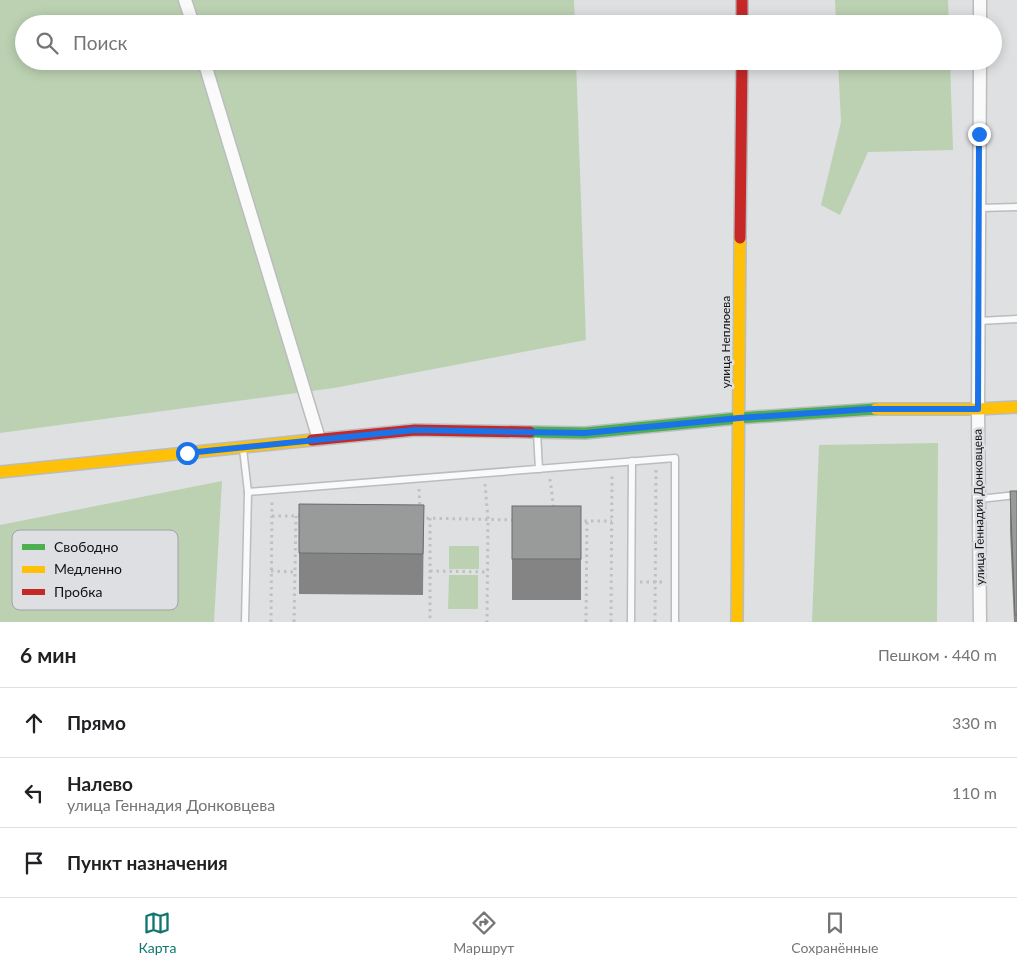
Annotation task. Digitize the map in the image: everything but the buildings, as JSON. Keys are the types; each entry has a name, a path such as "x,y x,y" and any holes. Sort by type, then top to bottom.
{"street":[{"path":"185,0 190,15"},
{"path":"742,0 742,15"},
{"path":"980,0 980,15"},
{"path":"207,70 319,440"},
{"name":"улица Неплюева","path":"737,622 742,70"},
{"name":"улица Геннадия Донковцева","path":"980,70 978,409 980,622"},
{"path":"0,472 415,430 585,433 739,418 870,409 1017,407"}],"lane":[{"path":"979,208 1017,207"},
{"path":"979,321 1017,319"},
{"path":"536,432 539,469"},
{"path":"243,447 248,492 245,622"},
{"path":"248,492 674,458 674,622"},
{"path":"631,622 632,461"},
{"path":"979,499 1017,495"}],"path":[{"path":"655,622 656,459"},
{"path":"611,622 612,463"},
{"path":"549,468 554,512"},
{"path":"484,473 488,519 487,622"},
{"path":"419,478 421,518"},
{"path":"271,622 272,490"},
{"path":"272,516 306,516"},
{"path":"294,622 296,516"},
{"path":"412,518 517,520"},
{"path":"430,518 430,622"},
{"path":"571,521 612,521"},
{"path":"586,521 586,622"},
{"path":"271,571 295,572"},
{"path":"430,572 488,572"}],"green space":[{"path":"0,0 574,0 575,15 15,15 15,70 576,70 586,340 334,388 0,433"},
{"path":"835,0 948,0 949,15 836,15"},
{"path":"838,70 950,70 953,150 868,152 840,215 821,205 841,122"},
{"path":"938,443 937,622 812,622 819,445"},
{"path":"222,481 214,622 0,622 0,525"},
{"path":"449,546 479,546 479,569 449,569"},
{"path":"449,575 478,575 478,609 448,609"}],"traffic: fast":[{"path":"530,432 585,433 739,418 876,409"}],"traffic: slow":[{"path":"737,622 740,238"},
{"path":"876,409 1017,407"},
{"path":"0,472 312,440"}],"traffic: jam":[{"path":"742,0 742,15"},
{"path":"740,238 742,70"},
{"path":"312,440 415,430 530,432"}],"route":[{"path":"187,453 415,430 585,433 739,418 870,409 978,409 979,134"}]}
